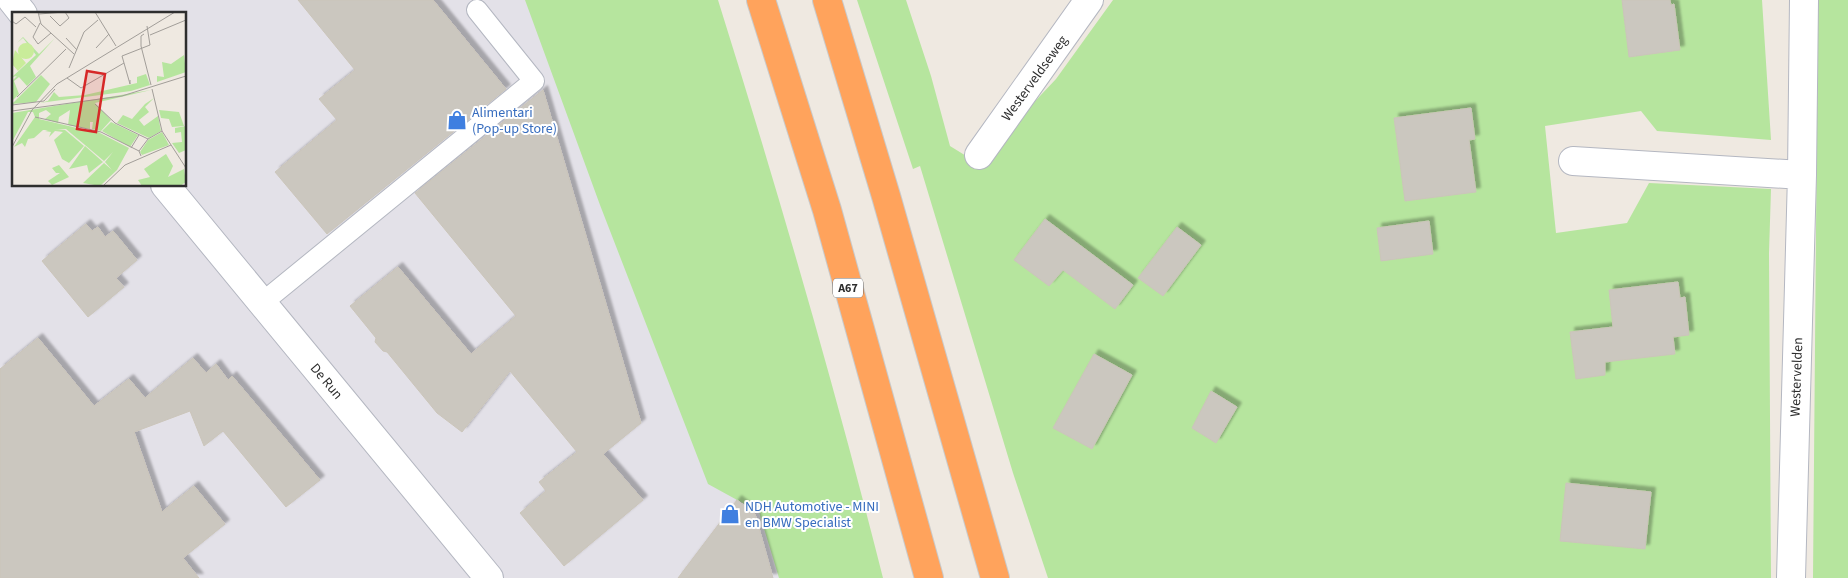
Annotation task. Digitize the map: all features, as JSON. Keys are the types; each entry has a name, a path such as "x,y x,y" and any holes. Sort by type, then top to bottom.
{"highway":[{"name":"A67","path":"761,0 827,210 929,578"},
{"path":"827,0 886,196 995,578"}],"street":[{"path":"12,0 21,12"},
{"name":"Westerveldseweg","path":"979,155 1090,0"},
{"name":"Westervelden","path":"1791,578 1802,175 1804,0"},
{"path":"1573,161 1802,175"},
{"name":"De Run","path":"166,186 489,578"}],"lane":[{"path":"262,303 534,81 477,10"}],"shaded area":[{"path":"0,0 594,0 786,578 0,578"}],"green space":[{"path":"525,0 718,0 805,288 883,578 779,578 759,512 708,484 600,205"},
{"path":"857,0 906,0 931,76 950,146 984,167 1023,114 1056,79 1113,0 1762,0 1771,140 1657,131 1641,111 1545,126 1556,233 1627,223 1649,183 1771,189 1769,253 1771,578 1048,578 1013,473 920,166 913,169"},
{"path":"1818,0 1848,0 1848,578 1813,578"}],"building":[{"path":"298,0 433,0 506,89 327,234 275,172 337,120 319,99 355,70"},
{"path":"1622,0 1670,0 1671,5 1674,4 1680,50 1629,57"},
{"path":"543,90 641,423 603,454 643,500 564,566 520,513 546,491 539,482 577,452 510,371 462,432 437,413 387,352 383,351 375,342 376,338 350,306 398,267 471,354 516,316 415,193"},
{"path":"1471,108 1475,139 1469,140 1476,192 1405,201 1394,118"},
{"path":"1045,219 1133,285 1115,309 1063,270 1049,286 1014,260"},
{"path":"1429,221 1433,254 1381,261 1377,228"},
{"path":"86,224 92,231 98,227 105,237 113,231 137,260 116,278 124,287 88,317 42,261"},
{"path":"1177,227 1201,245 1163,296 1138,278"},
{"path":"1678,282 1680,298 1685,297 1689,335 1673,337 1675,354 1605,362 1605,375 1576,379 1570,332 1613,327 1609,290"},
{"path":"38,338 94,406 129,379 145,398 193,358 206,373 216,364 228,380 232,376 320,480 286,507 223,431 204,446 190,411 134,432 162,512 194,486 225,524 183,558 199,578 0,578 0,369"},
{"path":"1094,354 1132,375 1092,449 1053,428"},
{"path":"1211,391 1237,407 1216,443 1192,428"},
{"path":"1566,483 1651,492 1645,549 1560,541"},
{"path":"737,500 755,514 773,578 678,578"}],"place":[{"name":"Alimentari (Pop-up Store)","path":"457,120"},
{"name":"NDH Automotive - MINI en BMW Specialist","path":"730,514"}]}
